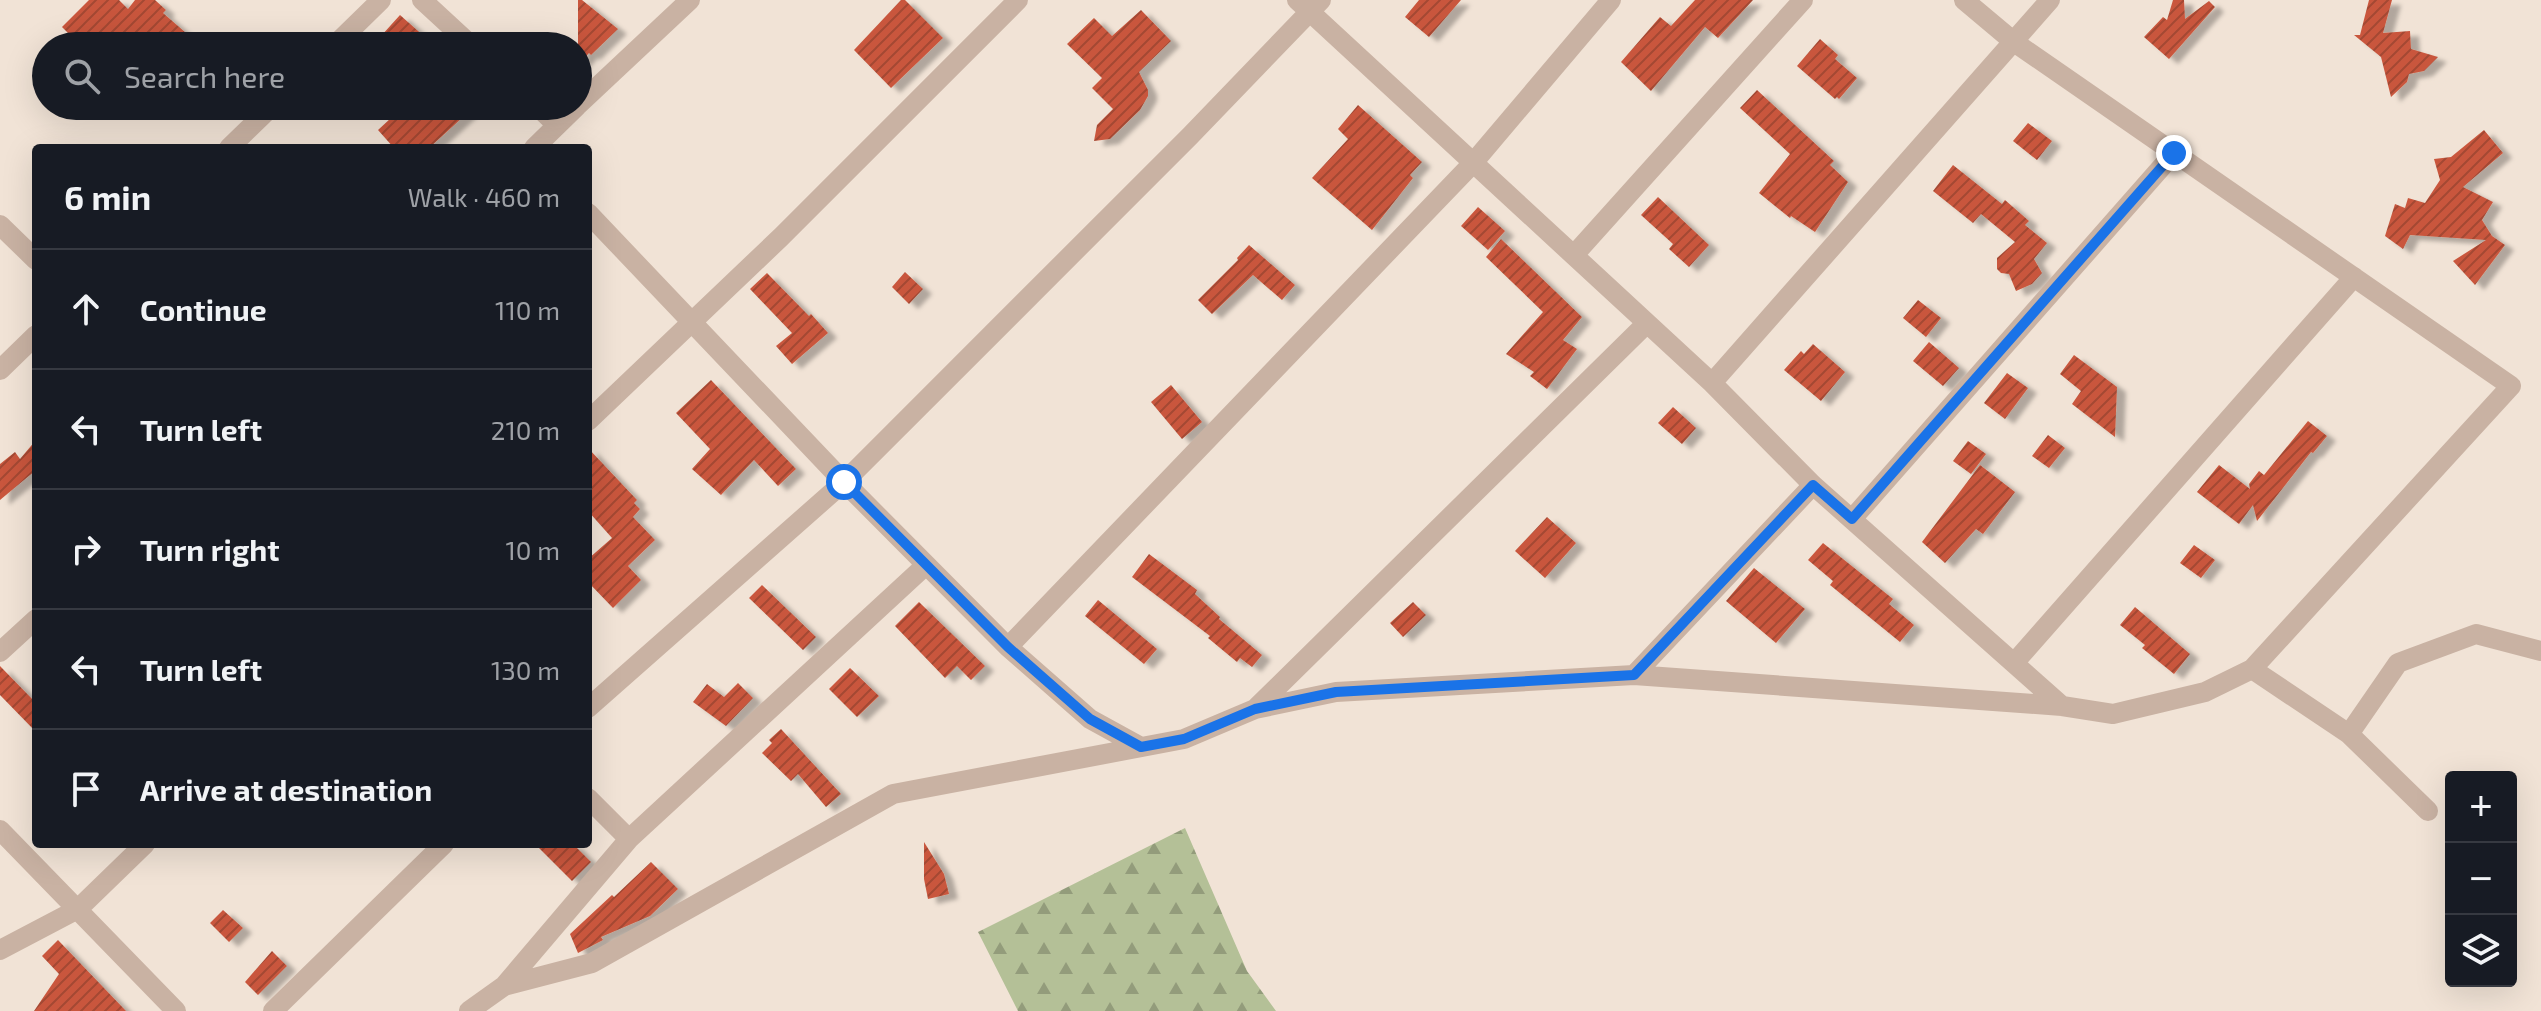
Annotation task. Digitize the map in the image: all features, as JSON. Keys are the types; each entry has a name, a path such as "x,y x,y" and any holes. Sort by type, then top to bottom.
{"street":[{"path":"348,32 381,0"},
{"path":"422,0 457,32"},
{"path":"592,93 690,0"},
{"path":"592,417 781,237 1018,0"},
{"path":"1008,647 1473,163 1611,0"},
{"path":"1574,255 1803,0"},
{"path":"504,986 592,963 893,794 1184,739 1255,709 1336,692 1634,675 2062,706 2113,714 2205,692 2252,669 2511,386 2014,42 1964,0"},
{"path":"1712,383 2050,0"},
{"path":"592,704 844,482 1309,4 1473,163 1712,383 1813,485 2062,706"},
{"path":"233,144 258,120"},
{"path":"552,120 557,125"},
{"path":"538,144 563,120"},
{"path":"1852,519 2174,153"},
{"path":"592,217 844,482 1008,647 1090,719 1141,747"},
{"path":"0,225 32,256"},
{"path":"2014,663 2354,277"},
{"path":"1255,709 1647,323"},
{"path":"0,370 32,339"},
{"path":"1634,675 1813,485"},
{"path":"469,1011 504,986 629,839 926,565"},
{"path":"0,652 32,623"},
{"path":"2349,734 2398,663 2476,634 2541,651"},
{"path":"2252,669 2349,734 2428,811"},
{"path":"592,802 629,839"},
{"path":"0,830 176,1011"},
{"path":"0,950 78,909 141,848"},
{"path":"273,1011 440,848"}],"green space":[{"path":"1185,828 1247,971 1276,1011 1018,1011 978,932"}],"building":[{"path":"89,0 119,0 128,9 135,0 155,0 166,10 163,13 185,32 67,32 62,27"},
{"path":"578,0 618,29 592,54 592,32 578,32"},
{"path":"901,0 905,0 943,38 891,88 854,50"},
{"path":"1419,0 1461,0 1429,37 1405,17"},
{"path":"1695,0 1753,0 1718,38 1705,27 1651,91 1621,62 1660,17 1671,26"},
{"path":"2173,0 2184,0 2185,19 2209,1 2215,7 2169,59 2144,37 2163,17 2167,20"},
{"path":"2369,0 2392,0 2383,33 2410,31 2411,49 2438,57 2424,71 2409,74 2407,82 2391,97 2381,57 2354,35 2360,35"},
{"path":"1141,10 1171,41 1139,72 1148,90 1140,110 1110,139 1094,141 1097,125 1113,109 1092,88 1102,78 1067,44 1094,18 1112,36"},
{"path":"400,15 419,32 385,32"},
{"path":"1820,39 1838,55 1835,59 1857,78 1839,99 1835,99 1797,66"},
{"path":"1757,90 1834,161 1830,165 1848,182 1815,232 1790,218 1759,193 1790,154 1740,108"},
{"path":"1358,105 1422,162 1372,230 1312,178 1348,139 1338,129"},
{"path":"389,120 460,120 433,144 390,144 378,130"},
{"path":"2028,123 2052,141 2037,160 2013,141"},
{"path":"2484,130 2503,153 2463,187 2493,202 2482,220 2492,236 2505,245 2475,285 2453,261 2486,240 2410,235 2403,249 2385,236 2395,204 2405,208 2408,198 2425,203 2440,180 2434,159 2451,157"},
{"path":"1953,165 2002,204 2005,200 2029,221 2025,225 2047,243 2034,259 2042,273 2032,284 2016,291 2009,274 1997,269 1997,258 2015,242 1981,214 1973,223 1933,191"},
{"path":"1658,197 1709,245 1689,267 1669,249 1673,244 1641,215"},
{"path":"1478,207 1505,231 1488,250 1461,226"},
{"path":"1501,239 1582,317 1563,340 1577,349 1547,389 1530,376 1534,372 1506,354 1543,312 1486,257"},
{"path":"1249,245 1295,285 1282,300 1253,275 1212,314 1198,300"},
{"path":"905,272 923,289 909,304 892,287"},
{"path":"767,273 828,333 792,364 776,346 792,333 750,289"},
{"path":"1918,300 1941,318 1926,337 1903,318"},
{"path":"1929,342 1959,368 1943,386 1913,361"},
{"path":"1813,344 1845,372 1821,401 1784,370 1801,351 1804,354"},
{"path":"2074,355 2117,387 2115,437 2072,404 2081,391 2060,374"},
{"path":"2007,373 2028,388 2005,419 1984,403"},
{"path":"711,380 796,469 778,486 754,460 721,495 692,469 710,449 676,413"},
{"path":"1171,385 1202,422 1182,439 1151,402"},
{"path":"1673,407 1696,428 1682,444 1658,423"},
{"path":"2308,421 2327,436 2257,521 2253,505 2239,524 2197,492 2219,465 2250,489 2249,484 2259,471 2264,475"},
{"path":"2048,435 2065,448 2049,468 2032,456"},
{"path":"1968,441 1986,454 1971,474 1953,461"},
{"path":"32,445 32,473 0,500 0,464 15,452 20,459"},
{"path":"592,452 637,500 634,503 640,509 633,517 655,540 628,566 641,580 613,608 592,586 592,556 612,538 592,516"},
{"path":"1980,465 2015,492 1983,534 1976,529 1945,563 1922,542"},
{"path":"1547,517 1576,543 1545,578 1515,551"},
{"path":"1823,543 1893,599 1889,604 1914,625 1900,642 1830,585 1833,581 1808,560"},
{"path":"2194,545 2215,560 2201,578 2180,563"},
{"path":"1149,554 1197,590 1195,594 1219,619 1262,655 1252,667 1240,658 1237,662 1208,638 1210,636 1132,577"},
{"path":"1754,568 1805,609 1776,643 1726,601"},
{"path":"762,585 816,637 803,650 749,598"},
{"path":"1098,600 1157,649 1144,664 1085,616"},
{"path":"919,602 985,666 971,680 957,666 945,678 895,626"},
{"path":"1413,602 1426,615 1403,637 1390,623"},
{"path":"2135,607 2190,654 2174,674 2120,625"},
{"path":"0,666 32,699 32,728 0,695"},
{"path":"850,668 879,696 857,717 829,689"},
{"path":"738,683 753,698 726,726 693,702 707,684 724,697"},
{"path":"781,729 841,794 826,807 798,774 791,781 762,753 772,743 769,740"},
{"path":"924,842 944,874 949,894 928,899 924,879"},
{"path":"539,848 577,848 591,862 572,881"},
{"path":"651,862 678,889 650,916 601,937 603,940 578,953 570,934"},
{"path":"223,910 243,928 229,942 210,923"},
{"path":"58,940 126,1011 34,1011 59,974 42,956"},
{"path":"272,951 287,966 258,995 245,982"}],"route":[{"path":"844,482 1008,647 1090,719 1141,747 1184,739 1255,709 1336,692 1634,675 1813,485 1852,519 2174,153"}]}
